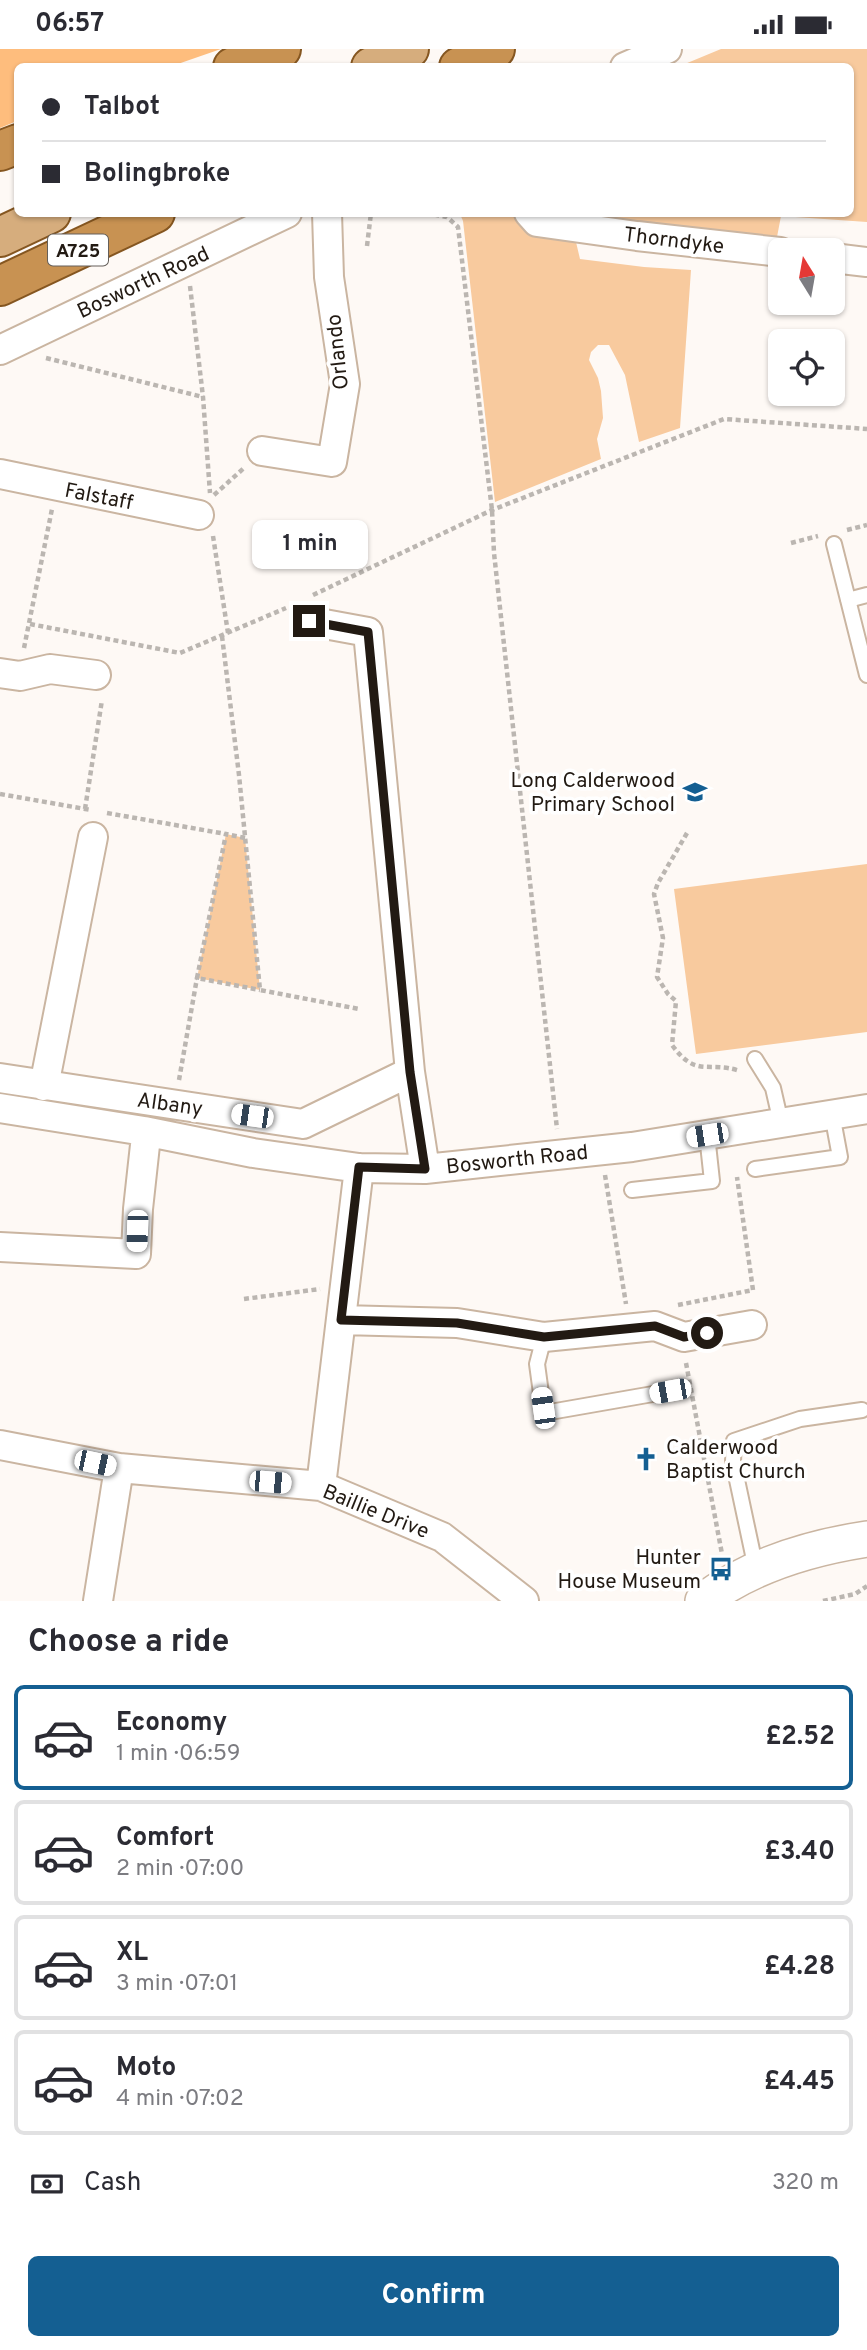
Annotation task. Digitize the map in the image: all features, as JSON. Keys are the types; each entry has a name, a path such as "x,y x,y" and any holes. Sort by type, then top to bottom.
{"highway":[{"path":"244,63 281,49"},
{"path":"466,63 492,49"},
{"name":"A725","path":"0,286 147,217"}],"main road":[{"path":"379,63 409,49"},
{"path":"459,63 492,49"},
{"path":"0,237 42,217"},
{"path":"0,267 106,217"}],"street":[{"path":"634,63 667,49"},
{"name":"Bosworth Road","path":"0,350 279,217"},
{"name":"Orlando","path":"262,451 332,462 345,384 329,277 327,217"},
{"name":"Thorndyke","path":"533,217 537,222 768,251"},
{"path":"845,259 867,262"},
{"name":"Falstaff","path":"0,474 57,488 199,515"},
{"path":"301,609 368,632 410,1072 425,1169"},
{"path":"0,673 20,676 50,669 96,675"},
{"path":"44,1086 93,837"},
{"name":"Albany","path":"0,1077 44,1086 303,1123 410,1072"},
{"name":"Bosworth Road","path":"0,1108 144,1131 253,1153 359,1167 425,1169 632,1147 867,1109"},
{"path":"0,1247 136,1254 144,1131"},
{"path":"321,1486 359,1167"},
{"path":"341,1320 457,1323 544,1337 655,1326 684,1337 752,1325"},
{"name":"Baillie Drive","path":"0,1445 118,1468 321,1486 442,1537 524,1601"},
{"path":"98,1601 118,1468"},
{"path":"729,1584 825,1545 867,1539"}],"lane":[{"path":"834,544 867,675"},
{"path":"848,600 867,595"},
{"path":"755,1059 773,1088 781,1123"},
{"path":"755,1169 840,1157 832,1114"},
{"path":"632,1190 712,1181 707,1135"},
{"path":"544,1337 537,1364 543,1408 550,1412 670,1391"},
{"path":"729,1584 734,1441 800,1419 862,1410"}],"path":[{"path":"367,246 371,217"},
{"path":"447,217 458,226 492,510 494,552 560,1155"},
{"path":"187,261 204,397 210,499 262,451"},
{"path":"41,356 204,397"},
{"path":"57,488 30,624 180,653 225,634 301,609 492,510 724,419 867,429"},
{"path":"199,515 215,538 260,990"},
{"path":"85,809 102,704"},
{"path":"0,794 246,838"},
{"path":"687,833 654,894 663,938 657,977 676,1001 673,1045 681,1057 693,1066 734,1069 766,1079 773,1088"},
{"path":"180,1071 226,834"},
{"path":"197,978 359,1009"},
{"path":"604,1167 625,1304 636,1304"},
{"path":"675,1305 753,1290 736,1171"},
{"path":"244,1299 345,1286"},
{"path":"684,1337 683,1349 729,1584"},
{"path":"823,1601 855,1594 867,1586"}],"shaded area":[{"path":"0,49 221,49 181,63 14,63 14,122 0,128"},
{"path":"721,49 867,49 867,222 795,217 854,217 854,63 687,63"},
{"path":"461,217 514,217 534,228 576,242 580,259 691,270 680,428 639,442 625,375 609,345 598,345 591,352 589,360 601,391 603,418 597,439 601,459 495,502"},
{"path":"553,217 781,217 777,237 559,220"},
{"path":"226,834 245,838 260,990 197,978"},
{"path":"867,864 867,1032 696,1054 674,889"}],"place":[{"name":"Long Calderwood Primary School","path":"695,792"},
{"name":"Calderwood Baptist Church","path":"646,1459"},
{"name":"Hunter House Museum","path":"721,1569"}],"route":[{"path":"309,621 368,632 410,1072 425,1169 359,1167 341,1320 457,1323 544,1337 655,1326 684,1337 707,1333"}]}
